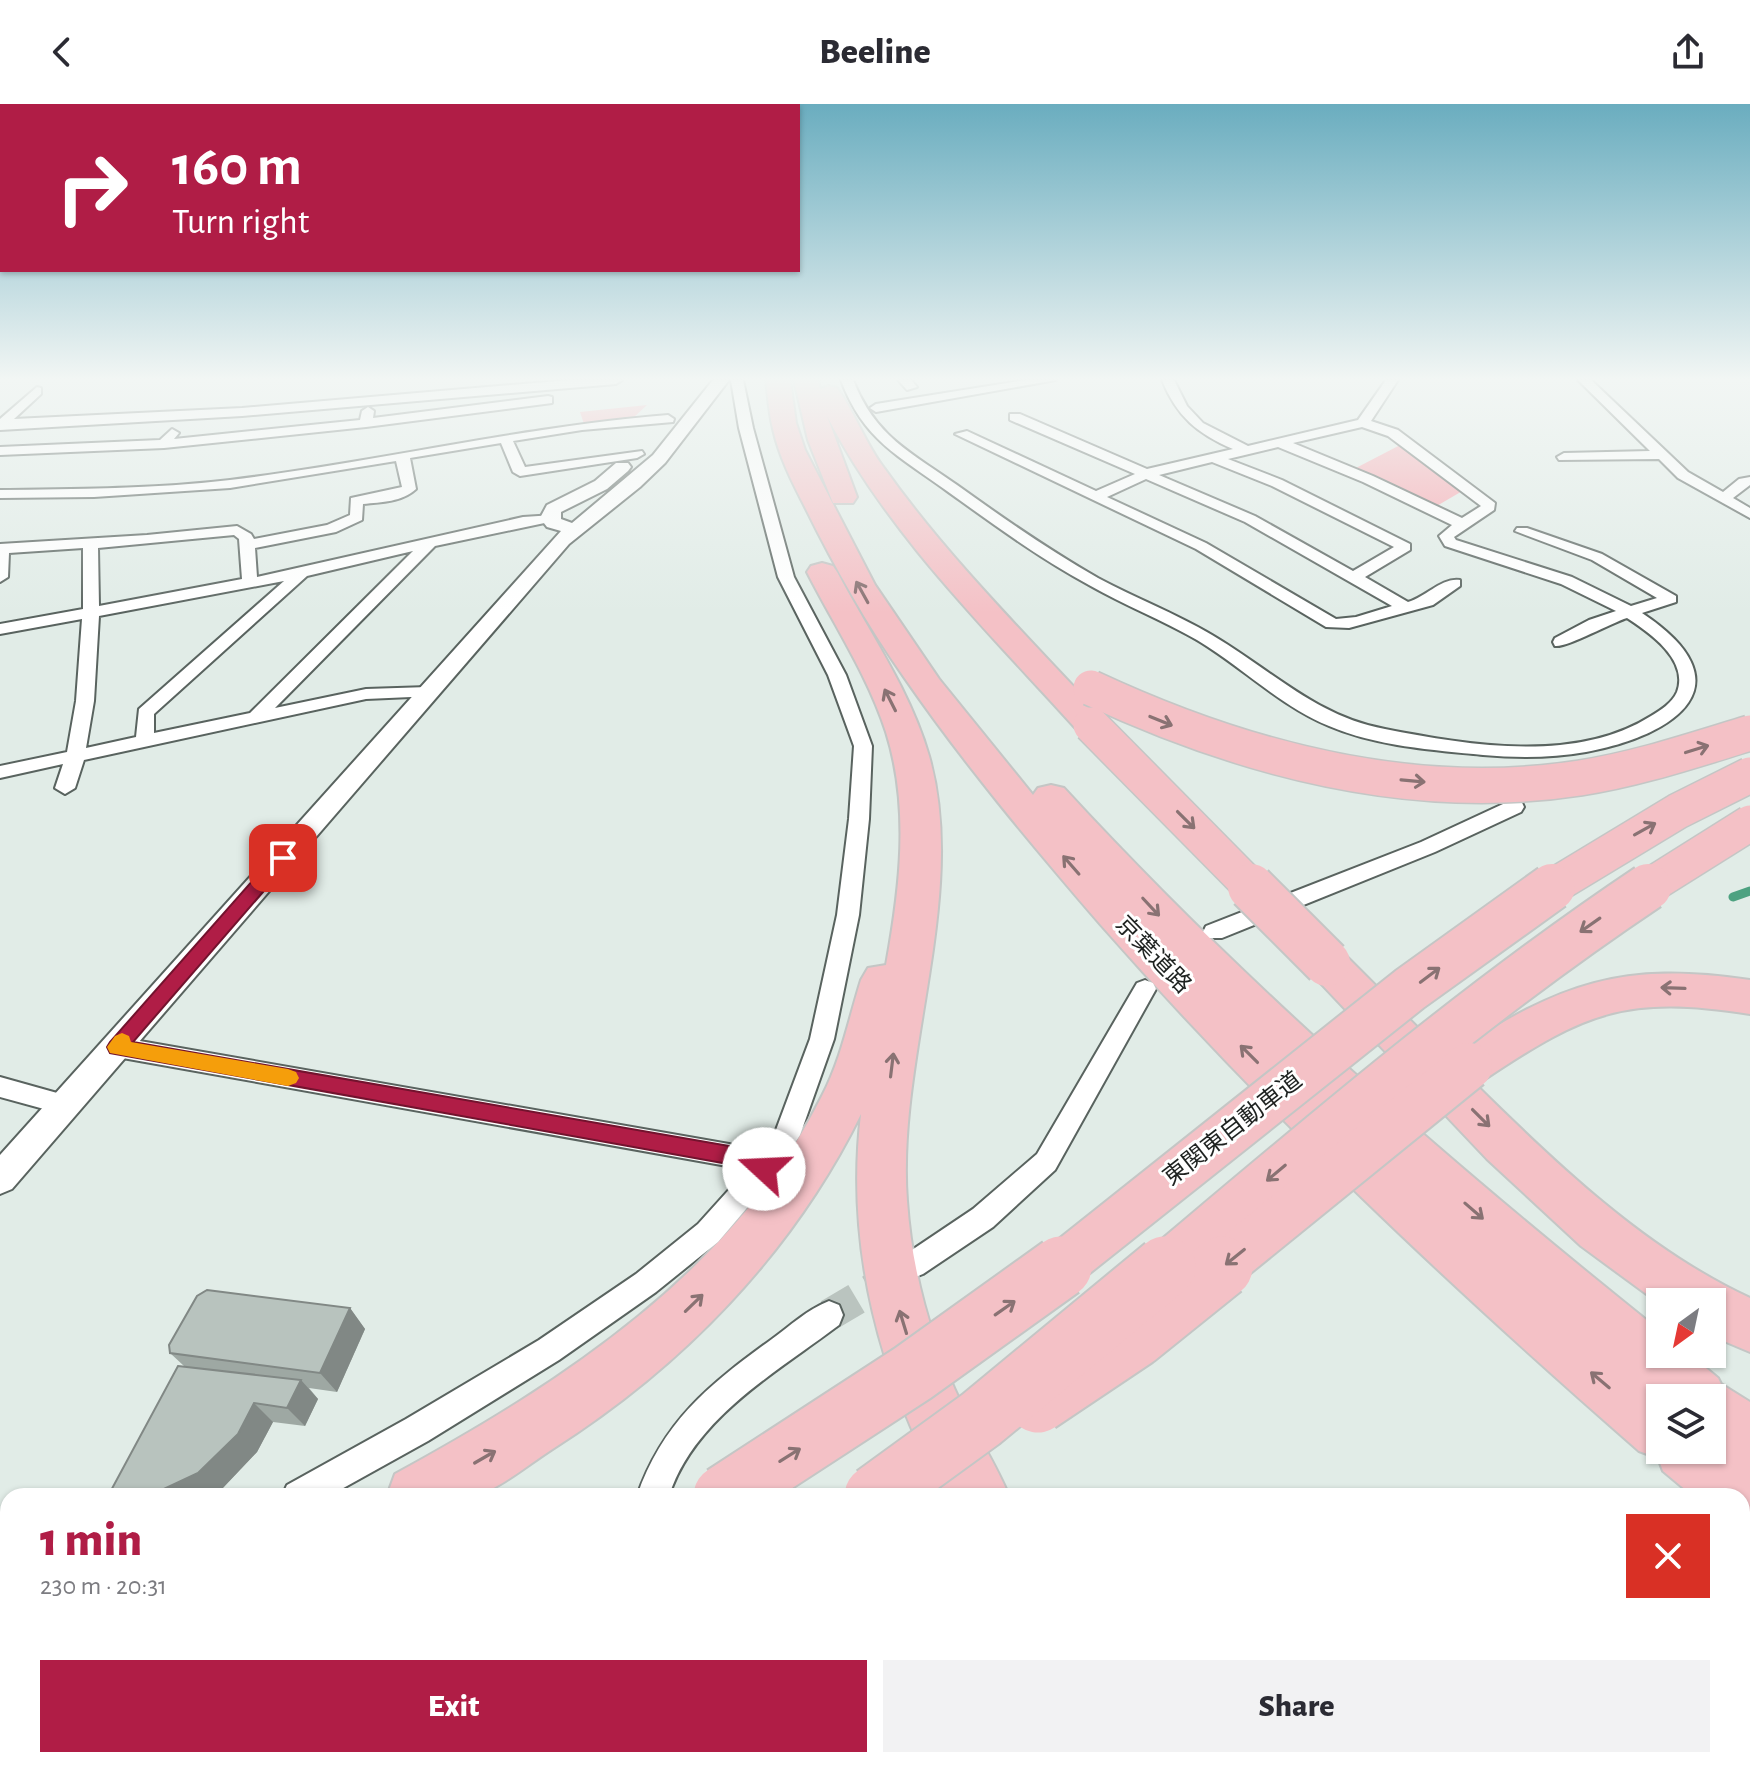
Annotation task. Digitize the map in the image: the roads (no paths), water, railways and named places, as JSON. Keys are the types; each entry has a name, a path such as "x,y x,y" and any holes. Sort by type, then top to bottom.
{"highway":[{"path":"787,458 788,476 798,516 820,568 893,707 908,744 917,784 920,867 887,1103 881,1199 895,1294 909,1341 932,1403 975,1488"},
{"name":"京葉道路","path":"796,458 808,487 868,602 972,746 1058,850 1152,955 1386,1189 1646,1418"},
{"name":"京葉道路","path":"828,458 833,476 881,570 946,669 998,736 1155,913 1267,1024 1514,1247 1681,1384"},
{"path":"863,458 962,583 1091,707 1327,963 1567,1203 1619,1246 1682,1288"},
{"path":"1091,707 1170,725 1268,757 1334,771 1423,783 1478,785 1556,781 1654,762 1750,733"},
{"path":"430,1488 581,1397 640,1352 737,1261 797,1183 843,1103 883,980 908,867 912,822 908,744"},
{"name":"東関東自動車道","path":"737,1488 859,1411 1025,1294 1484,934 1639,831 1750,775"},
{"path":"896,1482 1073,1344 1436,1040 1623,902 1750,823"},
{"path":"896,1482 1052,1395 1135,1337 1469,1066 1525,1028 1616,991 1657,987 1709,989 1750,997"},
{"path":"1726,1315 1750,1326"},
{"path":"1726,1420 1750,1440"},
{"path":"1701,1464 1730,1488"}],"street":[{"path":"0,494 94,493 230,484 386,458"},
{"path":"245,545 331,529 357,517 356,501 397,495 409,489 403,458"},
{"path":"514,458 520,472 635,458"},
{"path":"549,518 554,509 645,458"},
{"path":"0,1179 574,529 634,483 647,458"},
{"path":"312,1488 417,1430 549,1350 646,1283 708,1233 764,1169 787,1135 822,1039 848,915 859,819 863,746 837,675 786,577 754,458"},
{"path":"911,458 993,517 1089,579 1205,638 1307,707 1337,723 1488,749 1587,746 1653,725 1673,710 1690,689 1690,676 1672,646 1632,611 1610,598 1551,574 1450,543 1446,536 1489,507 1488,503 1426,458"},
{"path":"1014,458 1201,546 1332,624 1347,626 1367,617 1427,602 1454,583"},
{"path":"1112,458 1250,519 1356,576 1406,607"},
{"path":"1097,496 1148,473 1214,458 1277,483 1405,547 1356,576"},
{"path":"1316,458 1463,524"},
{"path":"1663,458 1683,475 1750,514"},
{"path":"1723,499 1744,482 1750,481"},
{"path":"549,518 554,523 574,529"},
{"path":"0,629 302,573 523,521 549,518"},
{"path":"0,577 1,549 237,530 246,537 250,582"},
{"path":"1522,531 1597,557 1670,599 1595,623 1561,642"},
{"path":"65,788 78,756 92,611 90,543"},
{"path":"257,716 429,543"},
{"path":"145,741 145,713 302,573"},
{"path":"0,772 366,694 428,692"},
{"path":"1214,932 1428,847 1514,807 1488,749"},
{"path":"913,1265 983,1218 1046,1162 1145,989"},
{"path":"117,1047 729,1155 764,1169"},
{"path":"0,1087 66,1105"},
{"path":"656,1488 667,1460 686,1432 717,1401 829,1315"}],"waterway":[{"path":"1733,897 1750,891"}],"tunnel":[{"path":"829,1315 893,1277"}]}
